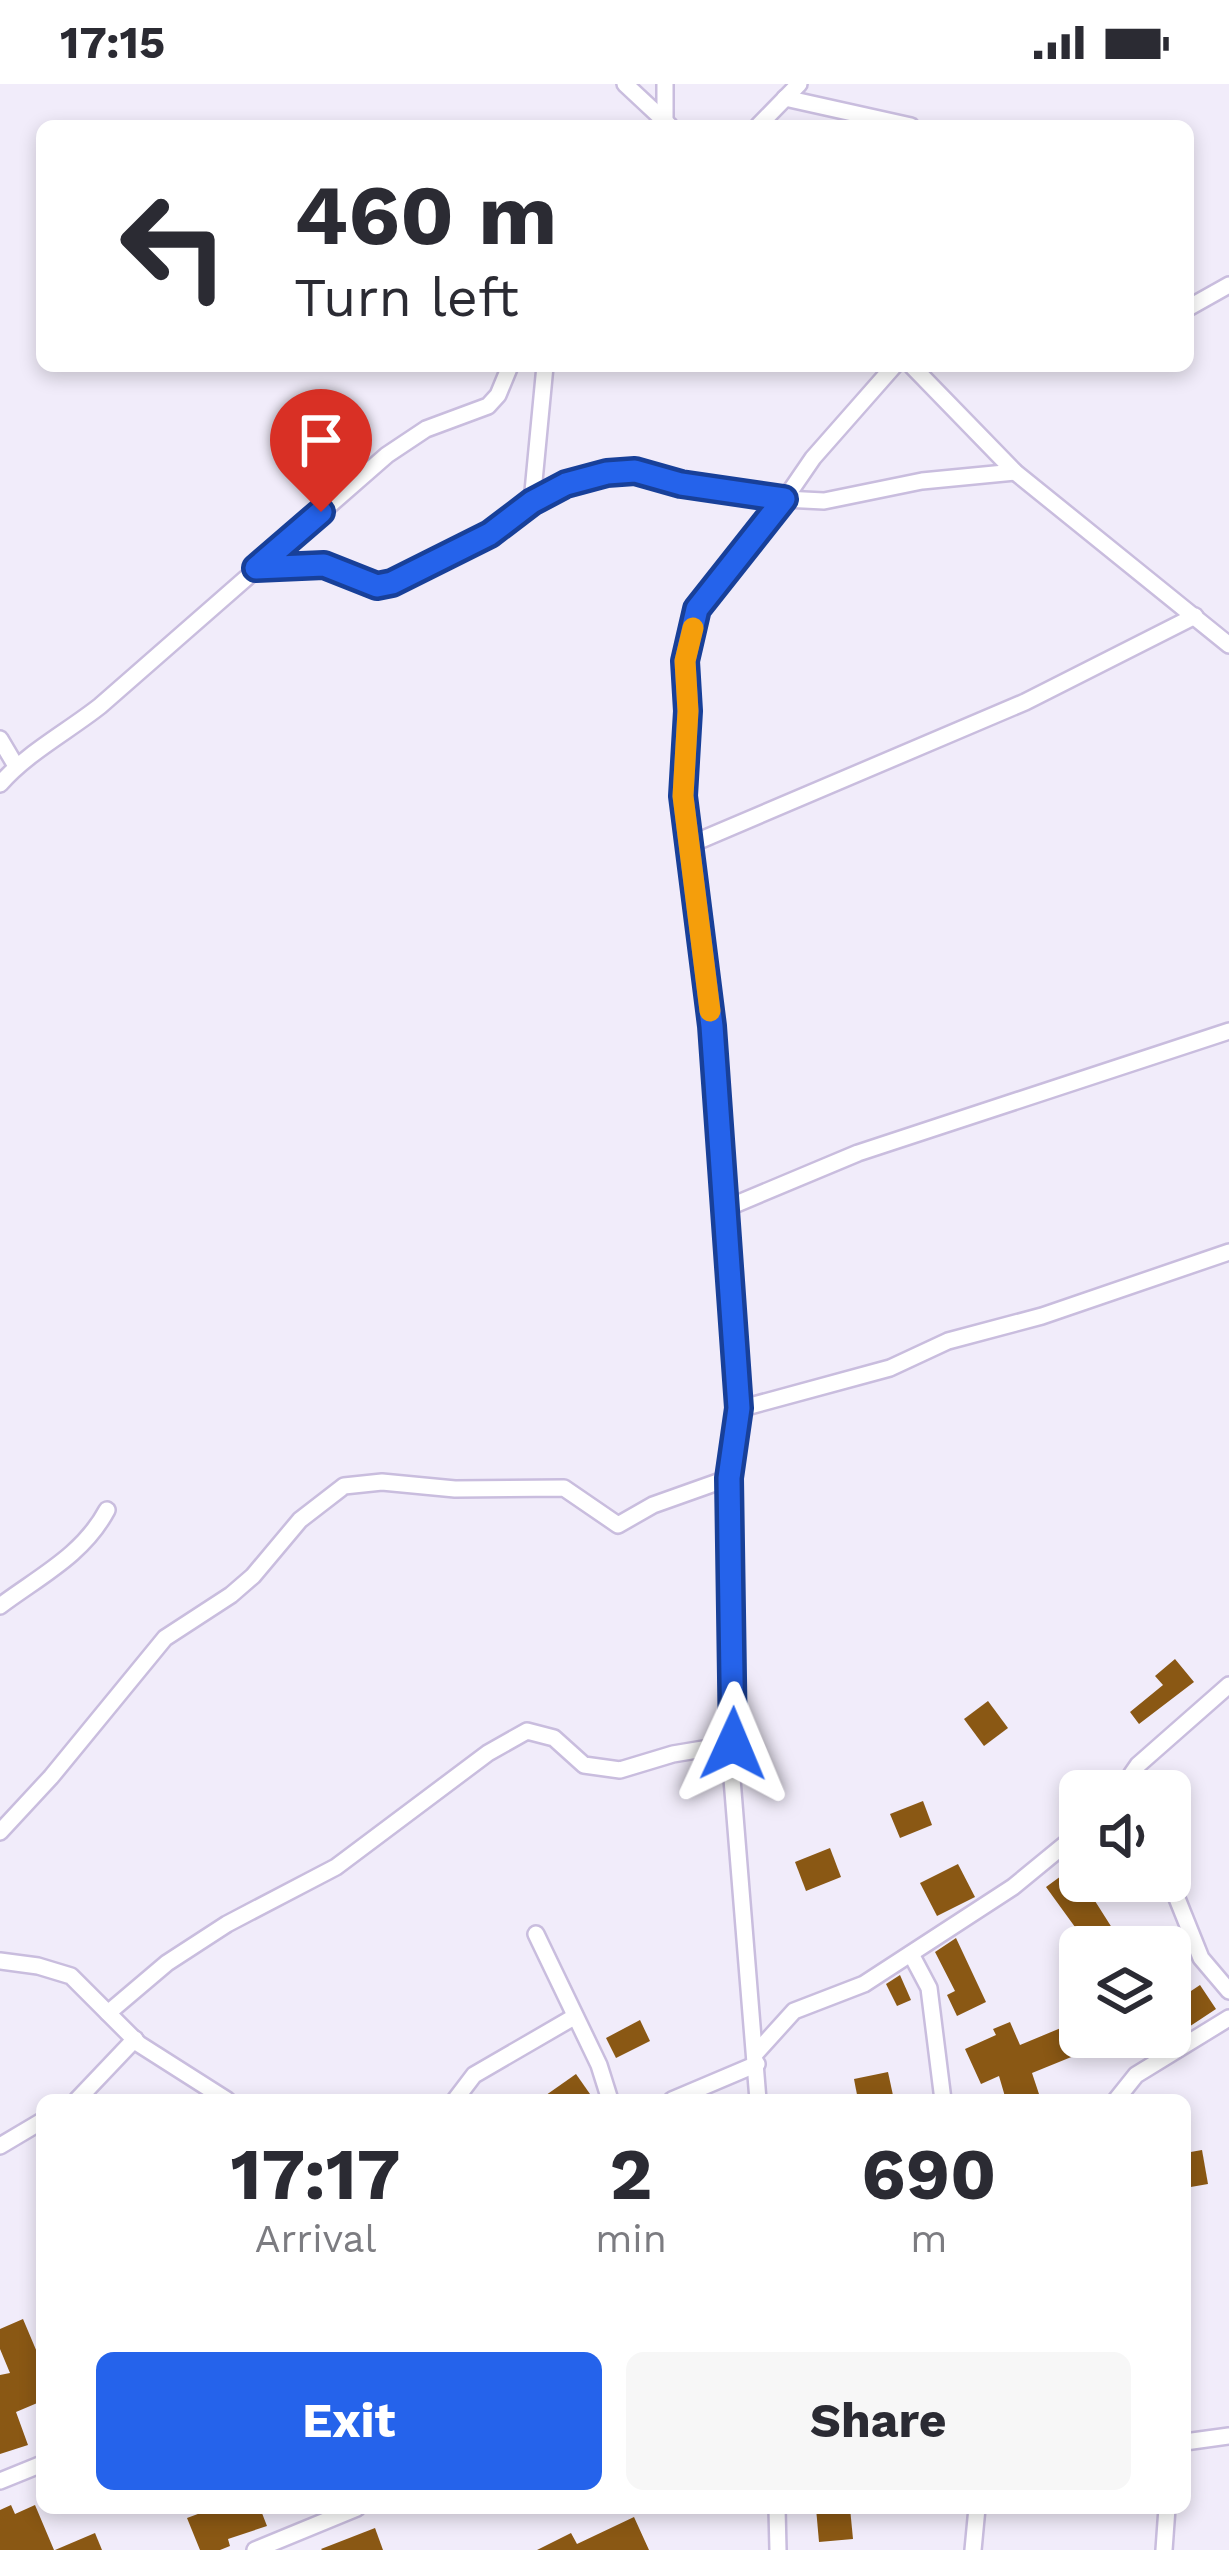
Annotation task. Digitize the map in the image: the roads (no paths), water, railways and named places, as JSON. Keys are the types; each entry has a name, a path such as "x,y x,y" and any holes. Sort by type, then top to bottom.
{"street":[{"path":"625,84 664,120"},
{"path":"665,84 667,120"},
{"path":"764,120 800,84"},
{"path":"785,98 884,120"},
{"path":"1194,305 1229,285"},
{"path":"0,784 16,766 86,717 387,455 426,429 488,406 507,372"},
{"path":"532,502 544,372"},
{"path":"758,2094 732,1778 729,1478 739,1408 712,1026 683,796 688,711 685,661 697,609 813,458 889,372"},
{"path":"924,372 1015,472 1229,645"},
{"path":"256,568 324,565 377,586 392,583 490,534 532,502 566,484 607,473 635,471 681,484 824,501 922,482 1015,472"},
{"path":"689,845 1025,702 1195,616"},
{"path":"0,739 16,766"},
{"path":"722,1210 858,1153 1229,1031"},
{"path":"739,1408 890,1369 948,1341 1042,1316 1229,1252"},
{"path":"0,1832 166,1638 232,1595 300,1520 344,1486 382,1482 472,1490 564,1488 618,1525 653,1505 729,1478"},
{"path":"0,1606 74,1553 94,1533 107,1510"},
{"path":"1135,1770 1229,1685"},
{"path":"108,2013 167,1964 227,1924 336,1867 488,1753 526,1731 554,1738 584,1765 620,1770 673,1754 733,1744"},
{"path":"684,2094 756,2059 794,2011 864,1984 1013,1887 1059,1849"},
{"path":"1178,1902 1201,1958 1229,1991"},
{"path":"536,1934 599,2065 608,2094"},
{"path":"911,1954 929,1988 943,2094"},
{"path":"1,1963 71,1976 135,2039 218,2094"},
{"path":"460,2094 474,2075 574,2017"},
{"path":"1121,2094 1136,2075 1229,2018"},
{"path":"83,2094 135,2039"},
{"path":"0,2146 36,2125"},
{"path":"1191,2442 1229,2436"},
{"path":"0,2481 36,2466"},
{"path":"307,2514 311,2527"},
{"path":"255,2550 342,2514"},
{"path":"777,2514 778,2550"},
{"path":"974,2550 977,2514"},
{"path":"1164,2550 1167,2514"}]}
